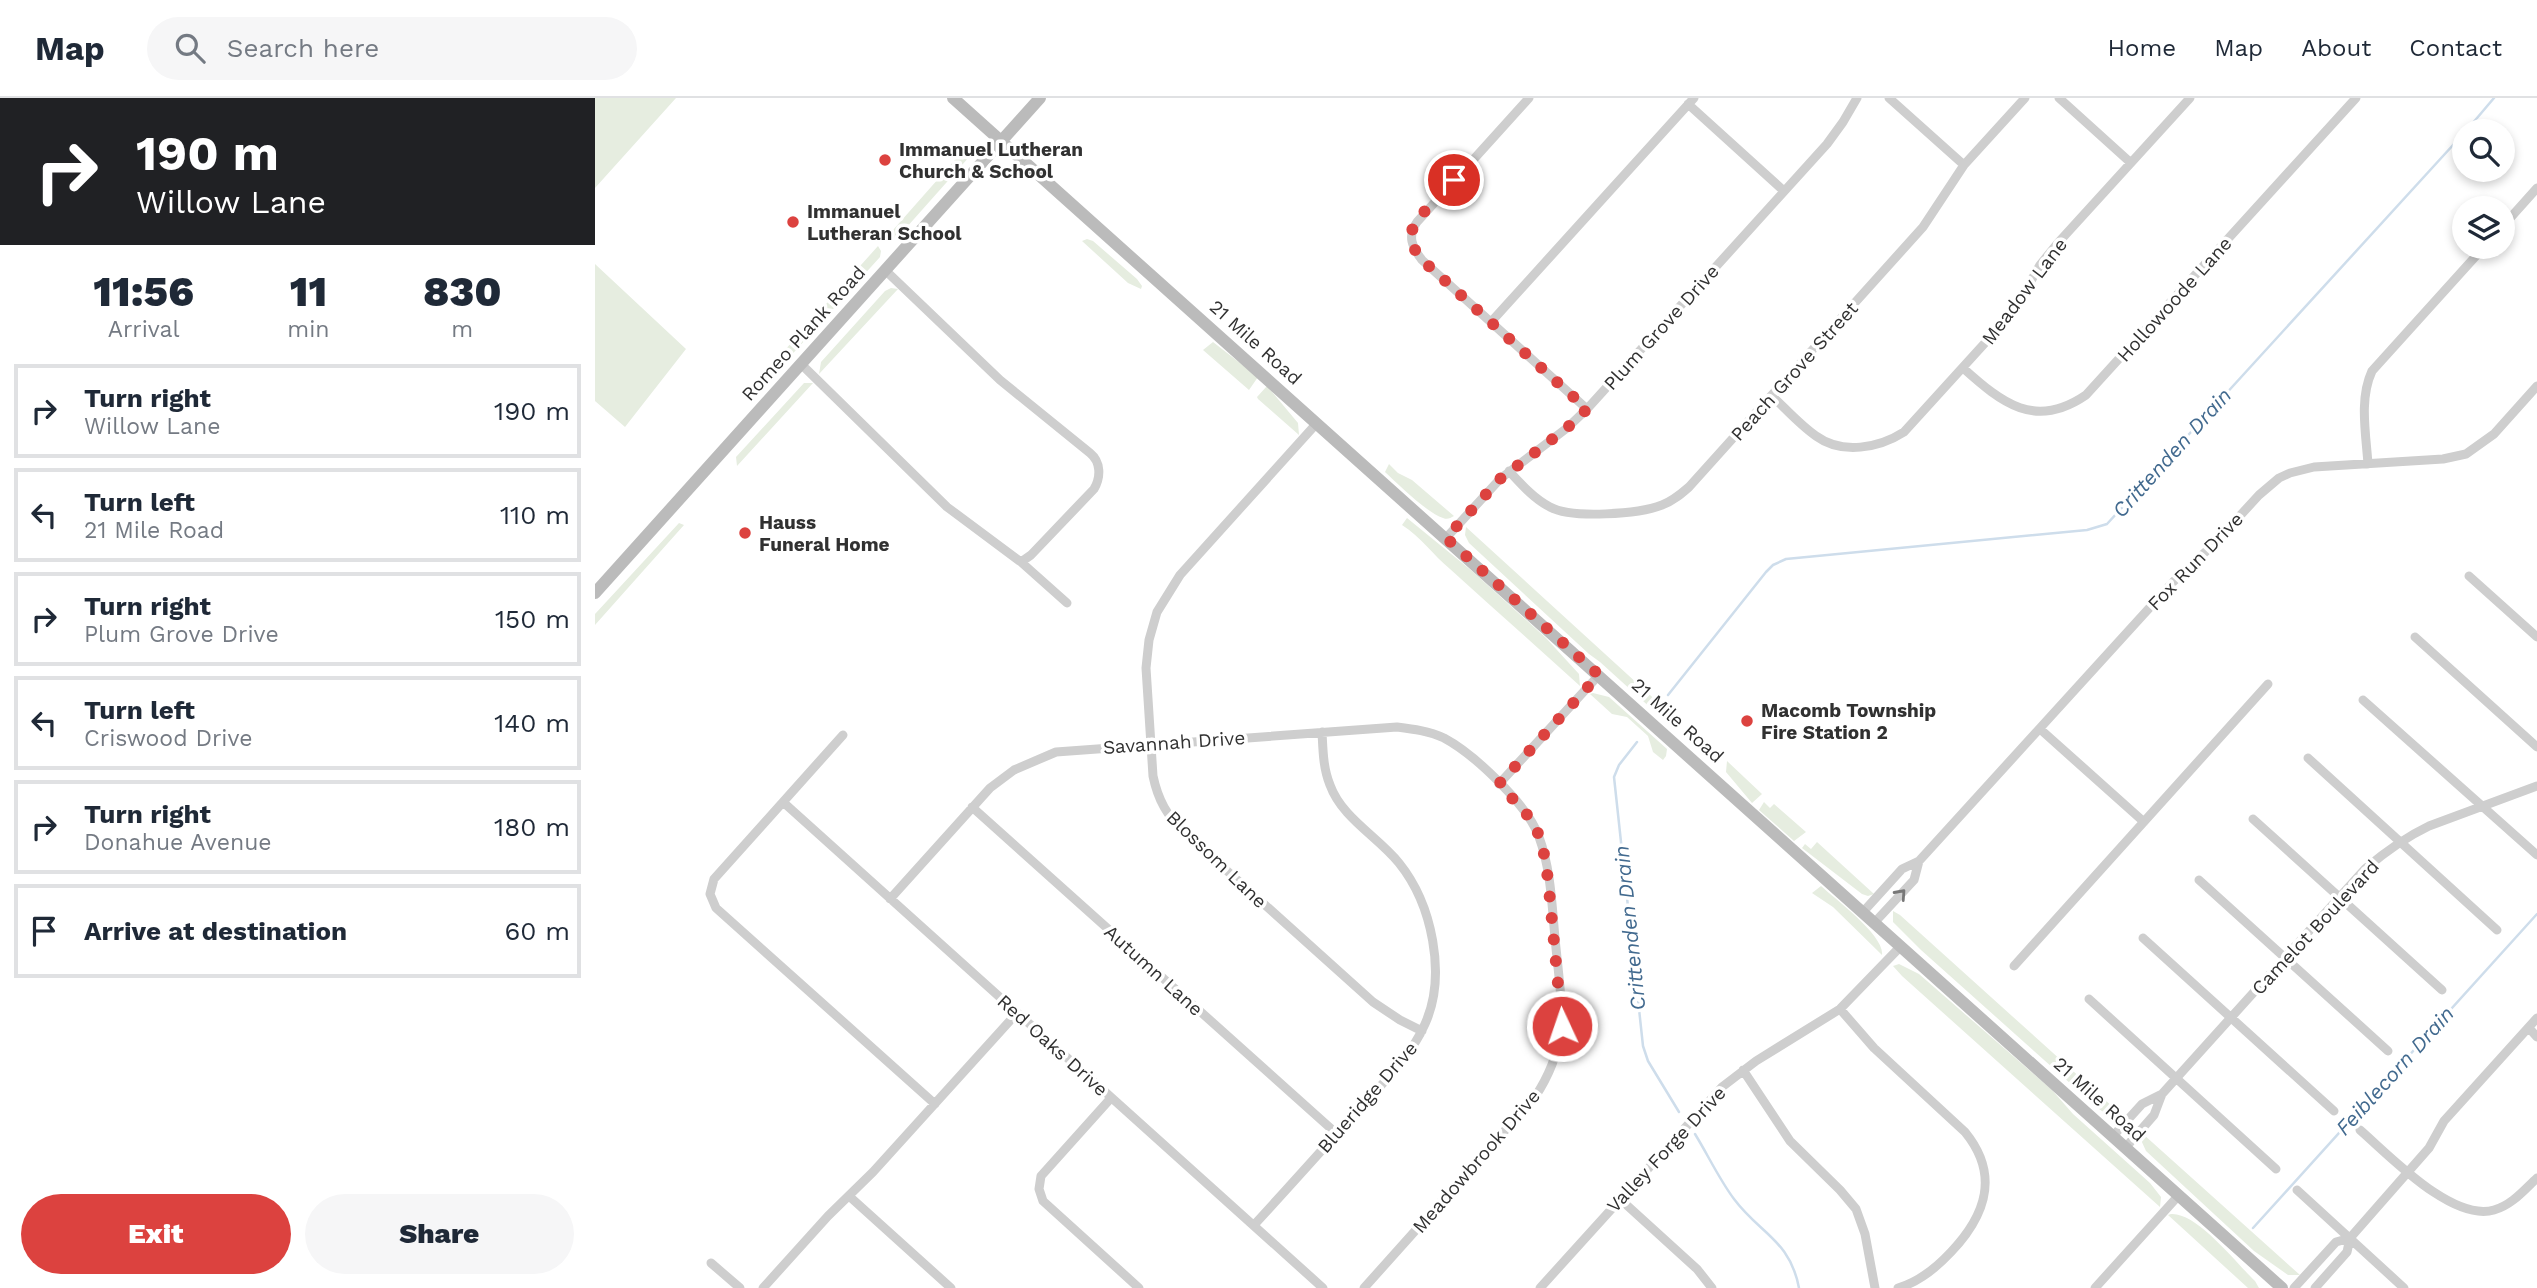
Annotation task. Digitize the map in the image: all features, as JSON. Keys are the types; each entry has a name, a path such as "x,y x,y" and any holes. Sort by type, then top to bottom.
{"street":[{"name":"21 Mile Road","path":"953,98 2126,1147 2278,1287"},
{"name":"Romeo Plank Road","path":"595,593 1040,98"},
{"path":"1529,98 1417,222 1411,234 1411,241 1422,260 1587,409"},
{"name":"Plum Grove Drive","path":"1446,538 1486,492 1587,409 1837,131 1857,98"},
{"path":"1889,98 1964,165"},
{"name":"Peach Grove Street","path":"1509,471 1541,502 1562,512 1582,514 1652,508 1664,505 1682,494 1923,227 1964,165 2025,98"},
{"path":"2059,98 2131,163"},
{"name":"Meadow Lane","path":"1772,396 1826,442 1848,447 1874,446 1904,432 2019,303 2052,250 2190,98"},
{"name":"Hollowoode Lane","path":"1963,368 1998,398 2032,412 2065,407 2086,395 2356,98"},
{"path":"1491,322 1691,101 1784,191"},
{"path":"2515,213 2537,188"},
{"path":"2368,464 2364,403 2367,381 2372,371 2473,259"},
{"path":"885,271 1000,380 1090,453 1097,462 1099,475 1094,489 1031,555 1021,562"},
{"path":"801,364 947,507 1021,562 1067,603"},
{"name":"Fox Run Drive","path":"1863,912 1902,869 1919,861 2173,582 2214,544 2269,486 2290,473 2301,470 2443,459 2466,454 2494,434 2537,386"},
{"name":"Blossom Lane","path":"1317,423 1180,575 1163,599 1153,625 1147,654 1146,684 1156,790 1166,813 1174,823 1373,1002 1422,1031"},
{"path":"2469,576 2537,637"},
{"path":"2415,637 2537,747"},
{"path":"1499,784 1599,675"},
{"path":"2014,966 2268,684"},
{"path":"2363,700 2537,855"},
{"name":"Savannah Drive","path":"890,899 1001,778 1041,757 1069,750 1397,727 1428,732 1456,746 1499,784"},
{"path":"2040,729 2144,822"},
{"name":"Blueridge Drive","path":"1254,1226 1400,1064 1422,1031 1430,1010 1434,984 1433,952 1426,913 1404,869 1351,817 1334,795 1326,771 1322,732"},
{"path":"843,735 714,879 710,894 716,908 935,1104"},
{"path":"2308,758 2497,930"},
{"name":"Meadowbrook Drive","path":"1363,1288 1535,1097 1547,1077 1557,1050 1562,1013 1546,861 1533,824 1499,784"},
{"name":"Camelot Boulevard","path":"2113,1136 2142,1104 2161,1094 2365,869 2399,842 2429,825 2537,786"},
{"name":"Red Oaks Drive","path":"783,802 1323,1288"},
{"name":"Autumn Lane","path":"972,807 1336,1135"},
{"path":"2253,819 2442,990"},
{"name":"Fox Run Drive","path":"1875,922 1914,880 1919,861"},
{"path":"2199,880 2388,1051"},
{"path":"2143,938 2334,1111"},
{"name":"Valley Forge Drive","path":"1540,1288 1711,1098 1743,1070 1840,1009 1901,946"},
{"path":"2089,999 2276,1169"},
{"path":"1840,1009 1874,1048 1965,1132 1980,1153 1984,1165 1982,1208 1971,1230 1936,1267 1913,1283 1898,1288"},
{"path":"763,1288 1017,1013"},
{"path":"2315,1288 2347,1252 2350,1238 2429,1148 2444,1121 2537,1018"},
{"path":"2529,1028 2537,1037"},
{"path":"1743,1070 1790,1140 1856,1209 1865,1234 1875,1288"},
{"name":"Camelot Boulevard","path":"2126,1147 2154,1115 2161,1094"},
{"path":"1111,1098 1041,1176 1039,1189 1043,1201 1139,1288"},
{"path":"2360,1130 2408,1172 2447,1200 2480,1212 2502,1208 2537,1178"},
{"path":"2297,1190 2405,1288"},
{"path":"2095,1288 2179,1195"},
{"path":"849,1196 951,1288"},
{"path":"1620,1199 1697,1269 1712,1288"},
{"path":"2294,1288 2336,1242 2350,1238"},
{"path":"2320,1260 2331,1271"},
{"path":"711,1263 740,1288"}],"shaded area":[{"path":"595,98 676,98 595,188"},
{"path":"969,144 973,148 970,156 898,237 886,238"},
{"path":"1082,241 1093,241 1137,279 1141,289 1128,283"},
{"path":"878,246 880,257 769,380 763,383 758,380"},
{"path":"595,264 686,349 625,427 595,401"},
{"path":"898,289 819,374 821,362 885,291"},
{"path":"1213,342 1258,377 1249,390 1203,350"},
{"path":"804,383 813,383 737,466 736,457"},
{"path":"1267,386 1298,423 1299,435 1258,399"},
{"path":"1389,464 1454,516 1443,518 1421,504 1385,472"},
{"path":"1407,518 1472,571 1546,638 1579,674 1580,686 1402,525"},
{"path":"679,523 684,525 595,625 595,614"},
{"path":"1466,527 1679,719 1672,722 1664,720 1589,654 1469,543 1465,535"},
{"path":"1590,694 1609,697 1667,749 1663,760 1653,752 1648,736 1627,717 1612,714"},
{"path":"1727,761 1762,794 1752,803 1726,772"},
{"path":"1764,802 1770,808 1774,804 1806,832 1794,841 1759,810"},
{"path":"1817,842 1874,894 1862,894 1802,848 1805,844 1811,849"},
{"path":"1821,886 1868,928 1881,947 1882,955 1833,907 1812,893"},
{"path":"1893,911 2124,1117 2113,1119 2099,1109 1921,950 1893,922"},
{"path":"1899,964 1919,974 2052,1090 2073,1114 2150,1183 2161,1197 2160,1207 1902,976 1893,966"},
{"path":"2143,1134 2300,1275 2288,1275 2254,1251 2146,1151 2141,1140"},
{"path":"2168,1215 2193,1221 2204,1230 2259,1288 2248,1288"}],"waterway":[{"name":"Crittenden Drain","path":"2476,119 2494,98"},
{"name":"Crittenden Drain","path":"1668,695 1766,572 1786,559 2087,530 2107,524 2452,146"},
{"name":"Crittenden Drain","path":"1637,742 1619,765 1614,777 1643,1046 1648,1061 1679,1112"},
{"name":"Feiblecorn Drain","path":"2253,1228 2537,914"},
{"name":"Crittenden Drain","path":"1695,1134 1734,1199 1789,1259 1799,1288"}],"place":[{"name":"Immanuel Lutheran Church & School","path":"885,160"},
{"name":"Immanuel Lutheran School","path":"793,222"},
{"name":"Hauss Funeral Home","path":"745,533"},
{"name":"Macomb Township Fire Station 2","path":"1747,721"}],"route":[{"path":"1454,180 1413,227 1413,248 1422,260 1587,409 1567,428 1500,479 1446,538 1599,675 1499,784 1526,813 1543,848 1562,1026"}]}
